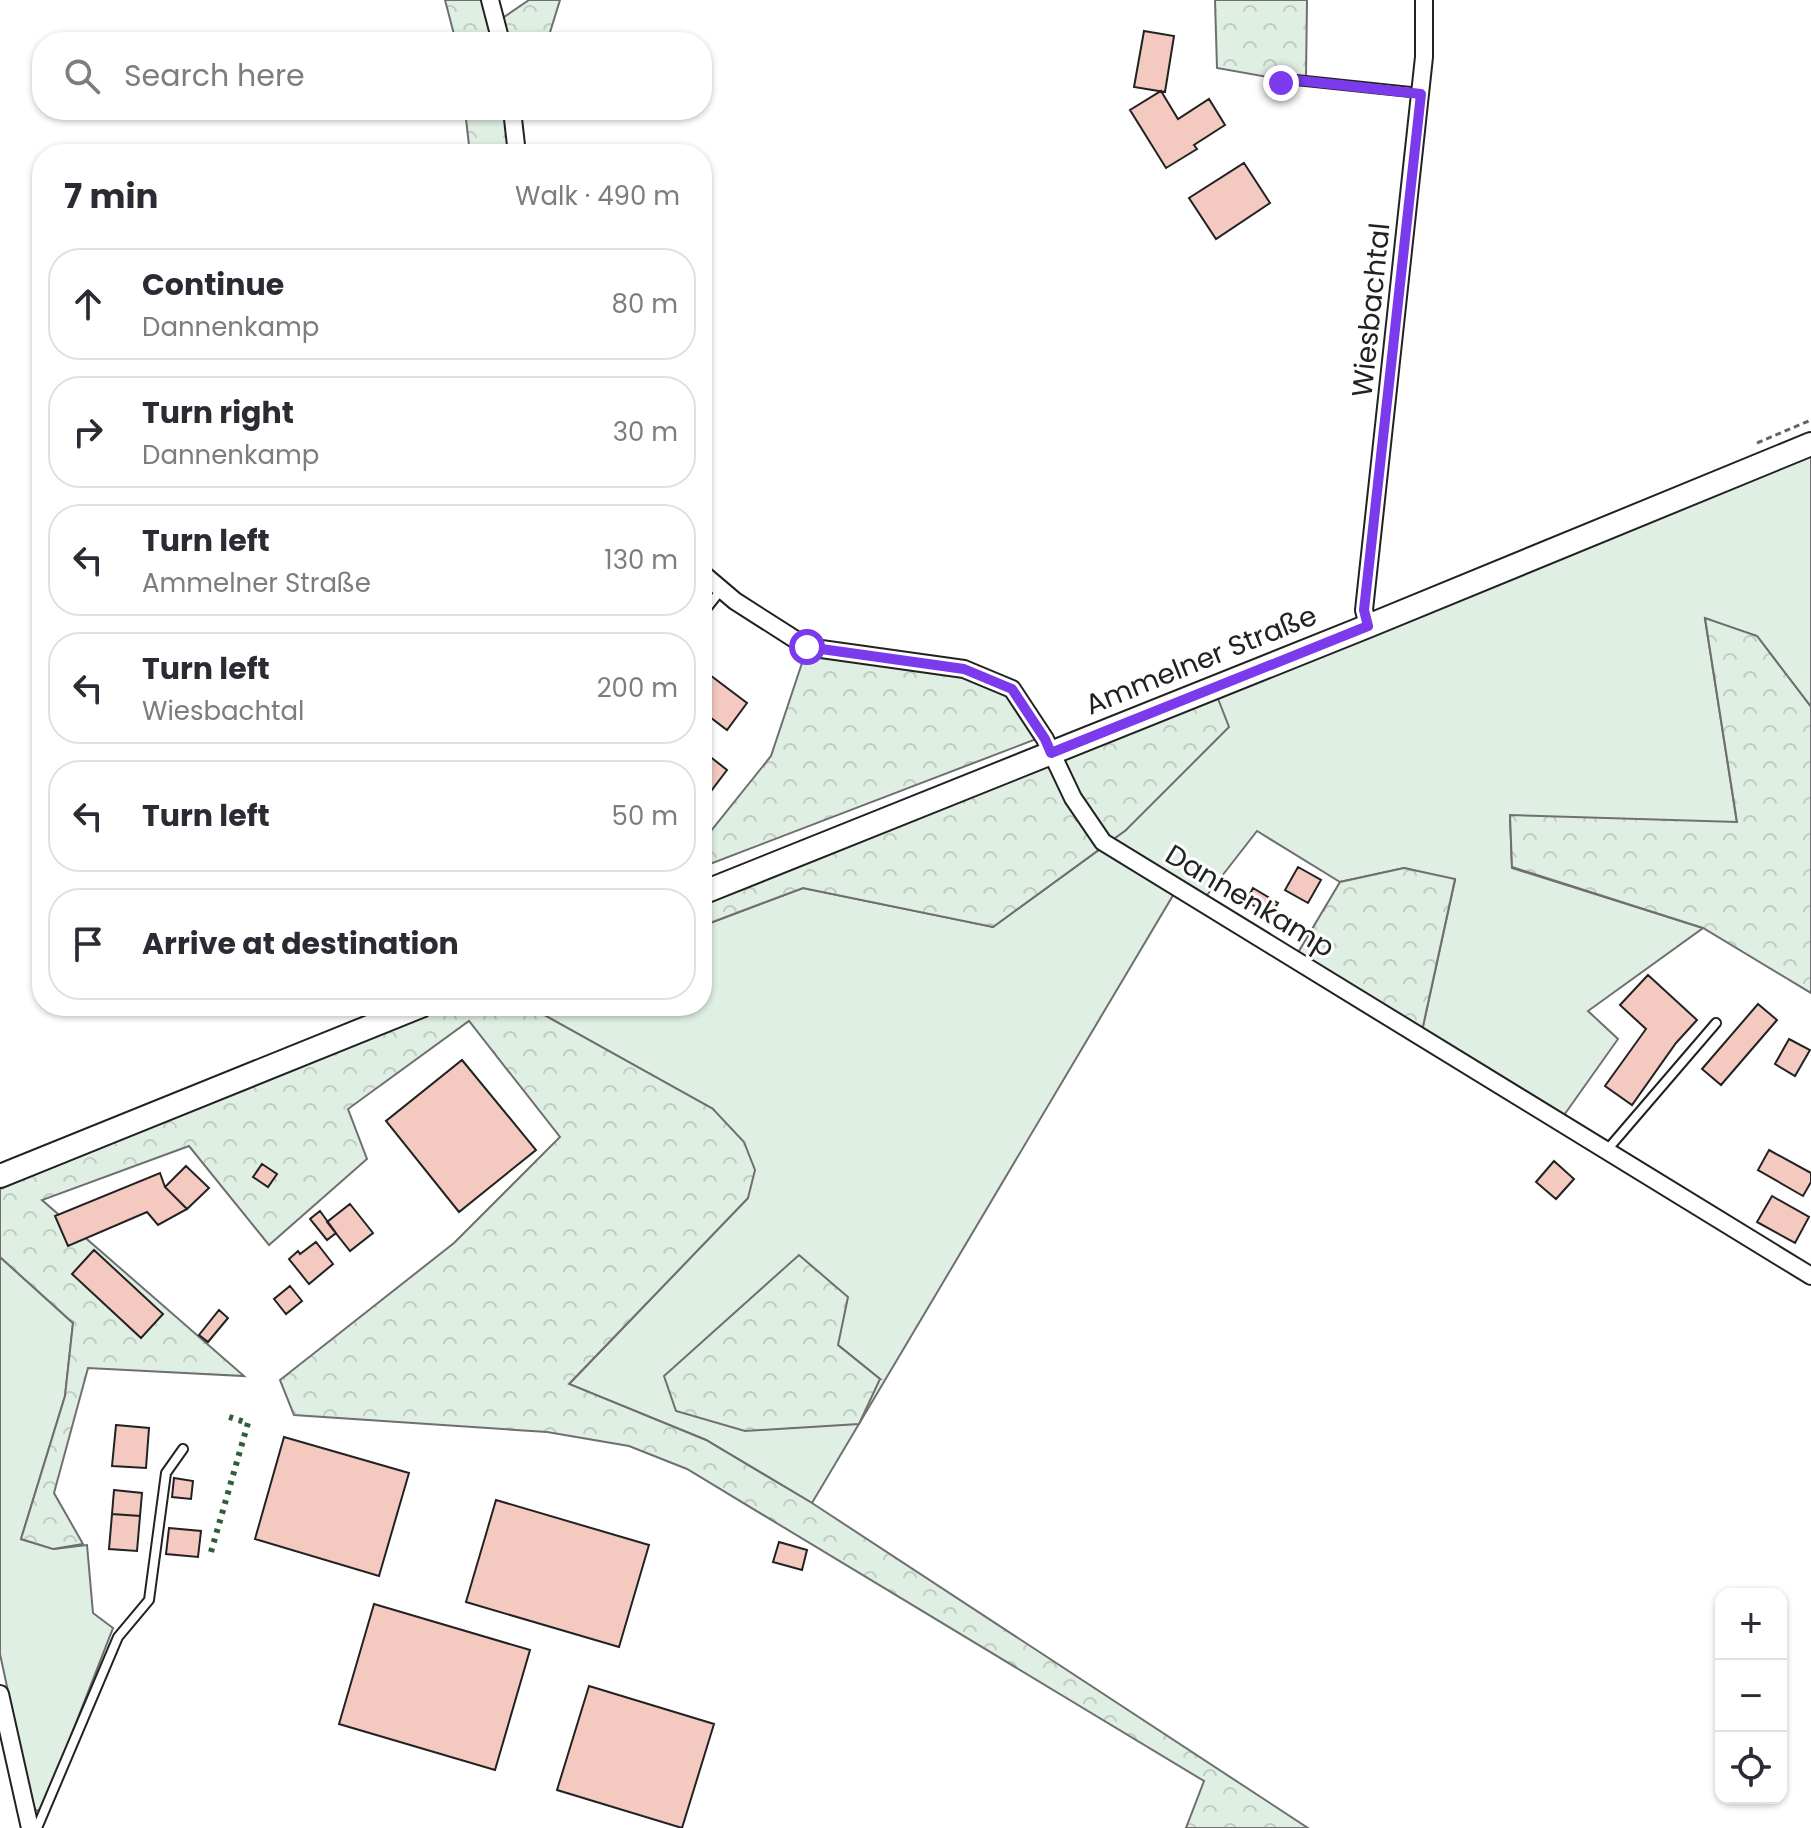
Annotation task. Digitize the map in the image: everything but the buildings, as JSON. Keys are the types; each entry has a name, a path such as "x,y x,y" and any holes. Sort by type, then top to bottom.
{"street":[{"path":"490,0 498,32"},
{"name":"Wiesbachtal","path":"1368,626 1364,610 1421,94 1424,0"},
{"path":"513,120 516,144"},
{"name":"Ammelner Straße","path":"712,889 1368,626 1811,444"},
{"name":"Dannenkamp","path":"712,581 735,601 807,647 964,669 1012,689 1045,739 1073,798 1103,842 1811,1276"},
{"path":"0,1176 396,1016"},
{"path":"0,1694 30,1828"}],"lane":[{"path":"1281,83 1296,80 1421,94"},
{"path":"712,601 721,589"},
{"path":"1607,1150 1716,1023"},
{"path":"37,1828 118,1637 149,1600 166,1473 183,1449"}],"green space":[{"path":"445,0 496,0 504,17 529,0 560,0 550,32 453,32"},
{"path":"1215,0 1307,0 1306,78 1301,83 1217,68"},
{"path":"466,120 508,120 511,144 469,144"},
{"path":"1811,444 1811,707 1757,636 1705,619 1737,823 1510,816 1512,868 1703,928 1588,1011 1618,1039 1562,1118 1422,1031 1455,880 1404,868 1340,882 1257,831 1204,899 1109,842 1126,830 1215,691"},
{"path":"1705,618 1757,636 1811,707 1811,993 1703,928 1512,867 1510,815 1737,822"},
{"path":"806,651 963,672 1011,692 1044,736 712,863 712,830 771,756"},
{"path":"1215,691 1229,727 1126,830 993,927 803,888 712,922 712,897"},
{"path":"1103,847 1175,892 812,1503 706,1440 569,1384 748,1198 713,1109 546,1016 712,1016 712,922 803,888 993,927","holes":["838,1345 880,1379 664,1376"]},
{"path":"1404,868 1455,879 1422,1031 1296,956 1340,882"},
{"path":"422,1016 546,1016 713,1109 744,1142 755,1170 748,1198 569,1384 706,1440 812,1503 1308,1828 1186,1828 1204,1781 687,1469 629,1446 547,1432 294,1415 280,1380 454,1243 560,1137 469,1021 348,1109 367,1159 269,1245 189,1146 42,1200 244,1376 88,1368 54,1493 83,1544 53,1549 21,1539 65,1396 73,1323 0,1257 0,1189"},
{"path":"799,1255 848,1297 838,1345 880,1379 859,1424 745,1431 676,1411 664,1376"},
{"path":"0,1257 73,1323 65,1396 21,1539 54,1549 87,1545 93,1613 113,1628 44,1805 38,1811 33,1808 0,1654"}],"hedge":[{"path":"211,1552 248,1423 226,1416"}],"route":[{"path":"807,647 964,669 1012,689 1051,753 1368,626 1364,610 1421,94 1296,80 1281,83"}]}
